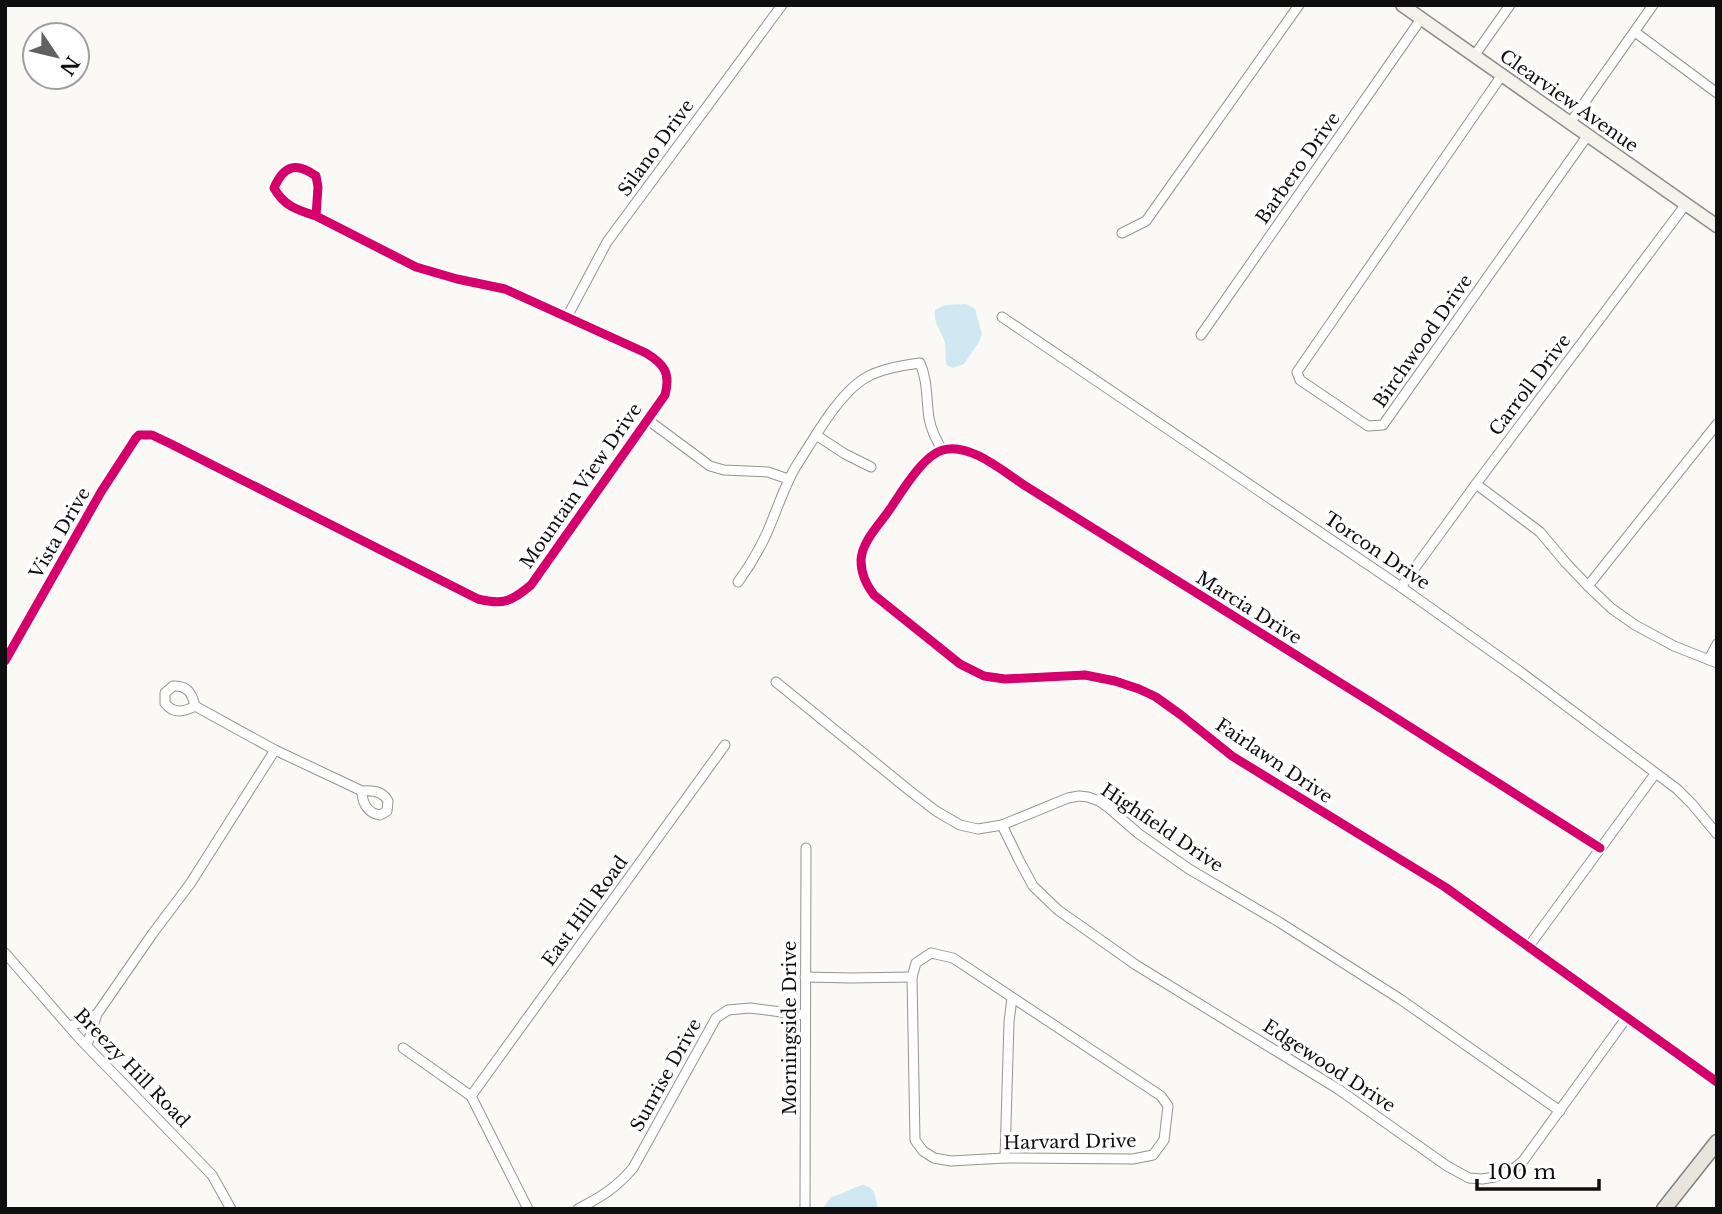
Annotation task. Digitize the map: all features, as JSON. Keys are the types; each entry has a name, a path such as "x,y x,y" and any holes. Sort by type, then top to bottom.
{"main road":[{"path":"1664,1209 1717,1142"}],"street":[{"name":"Silano Drive","path":"567,317 607,242 782,5"},
{"path":"1122,233 1146,221 1299,5"},
{"name":"Clearview Avenue","path":"1402,5 1717,226"},
{"path":"1474,55 1510,5"},
{"path":"1570,122 1653,5"},
{"name":"Barbero Drive","path":"1201,335 1421,19"},
{"path":"1635,32 1717,93"},
{"name":"Birchwood Drive","path":"1502,75 1297,372 1300,380 1368,426 1383,425 1588,135"},
{"name":"Mountain View Drive","path":"152,435 478,599 495,603 507,601 520,595 531,585 665,395 668,375 655,359 646,353 505,289 416,267 302,211 281,200 274,188 280,174 291,167 305,168 316,176 316,216"},
{"name":"Carroll Drive","path":"1402,587 1686,204"},
{"name":"Torcon Drive","path":"1002,317 1402,587 1545,690 1677,789 1717,834"},
{"path":"738,582 754,559 789,479 816,435 837,405 853,387 867,377 920,363 926,376 929,419 933,434 942,450"},
{"path":"648,420 710,466 724,470 768,472 789,479"},
{"path":"1588,586 1717,424"},
{"name":"Vista Drive","path":"5,661 101,492 135,438 139,435 152,435"},
{"path":"816,435 871,467"},
{"name":"Fairlawn Drive","path":"942,450 926,461 911,478 863,551 861,561 865,581 880,600 960,664 984,676 1005,679 1086,675 1115,681 1156,697 1232,756 1445,887 1717,1082"},
{"name":"Marcia Drive","path":"942,450 978,454 1600,848"},
{"path":"1476,484 1540,532 1588,586 1611,608 1635,625 1674,646 1713,661 1717,644"},
{"name":"Highfield Drive","path":"776,682 910,791 960,825 978,829 1002,825 1079,796 1099,801 1139,834 1189,869 1400,999 1560,1111"},
{"path":"195,706 275,750 362,791"},
{"name":"East Hill Road","path":"471,1096 725,745"},
{"path":"87,1045 97,1014 190,884 275,750"},
{"path":"1529,946 1655,774"},
{"name":"Edgewood Drive","path":"1002,825 1033,886 1058,910 1136,965 1338,1089 1447,1166 1469,1178 1495,1177 1512,1170 1523,1161 1627,1017"},
{"name":"Morningside Drive","path":"805,1209 806,848"},
{"name":"Breezy Hill Road","path":"5,953 69,1026 212,1175 231,1209"},
{"name":"Harvard Drive","path":"931,953 953,958 1012,998 1161,1096 1168,1106 1164,1140 1153,1155 1133,1160 1005,1158 951,1161 934,1158 923,1152 915,1140 912,977 916,963 931,953"},
{"path":"805,977 912,977"},
{"path":"1005,1158 1012,998"},
{"name":"Sunrise Drive","path":"578,1209 606,1194 633,1168 716,1018 728,1010 751,1008 806,1015"},
{"path":"69,1026 97,1014"},
{"path":"403,1048 471,1096 528,1209"}],"water":[{"path":"966,304 975,309 982,334 964,364 953,368 947,365 945,343 936,322 935,310 945,305"},
{"path":"863,1185 870,1188 874,1194 877,1209 822,1209 831,1197"}],"cycle path":[{"path":"5,661 101,492 139,435 152,435 169,443 478,599 500,602 518,595 531,585 665,395 667,381 662,365 646,353 505,289 416,267 292,206 282,199 274,188 286,170 297,168 316,176 316,216"},
{"path":"1600,848 975,454 964,450 943,450 928,459 872,533 862,553 862,570 874,595 960,664 984,676 1005,679 1085,675 1115,681 1156,697 1232,756 1445,887 1717,1082"}]}
